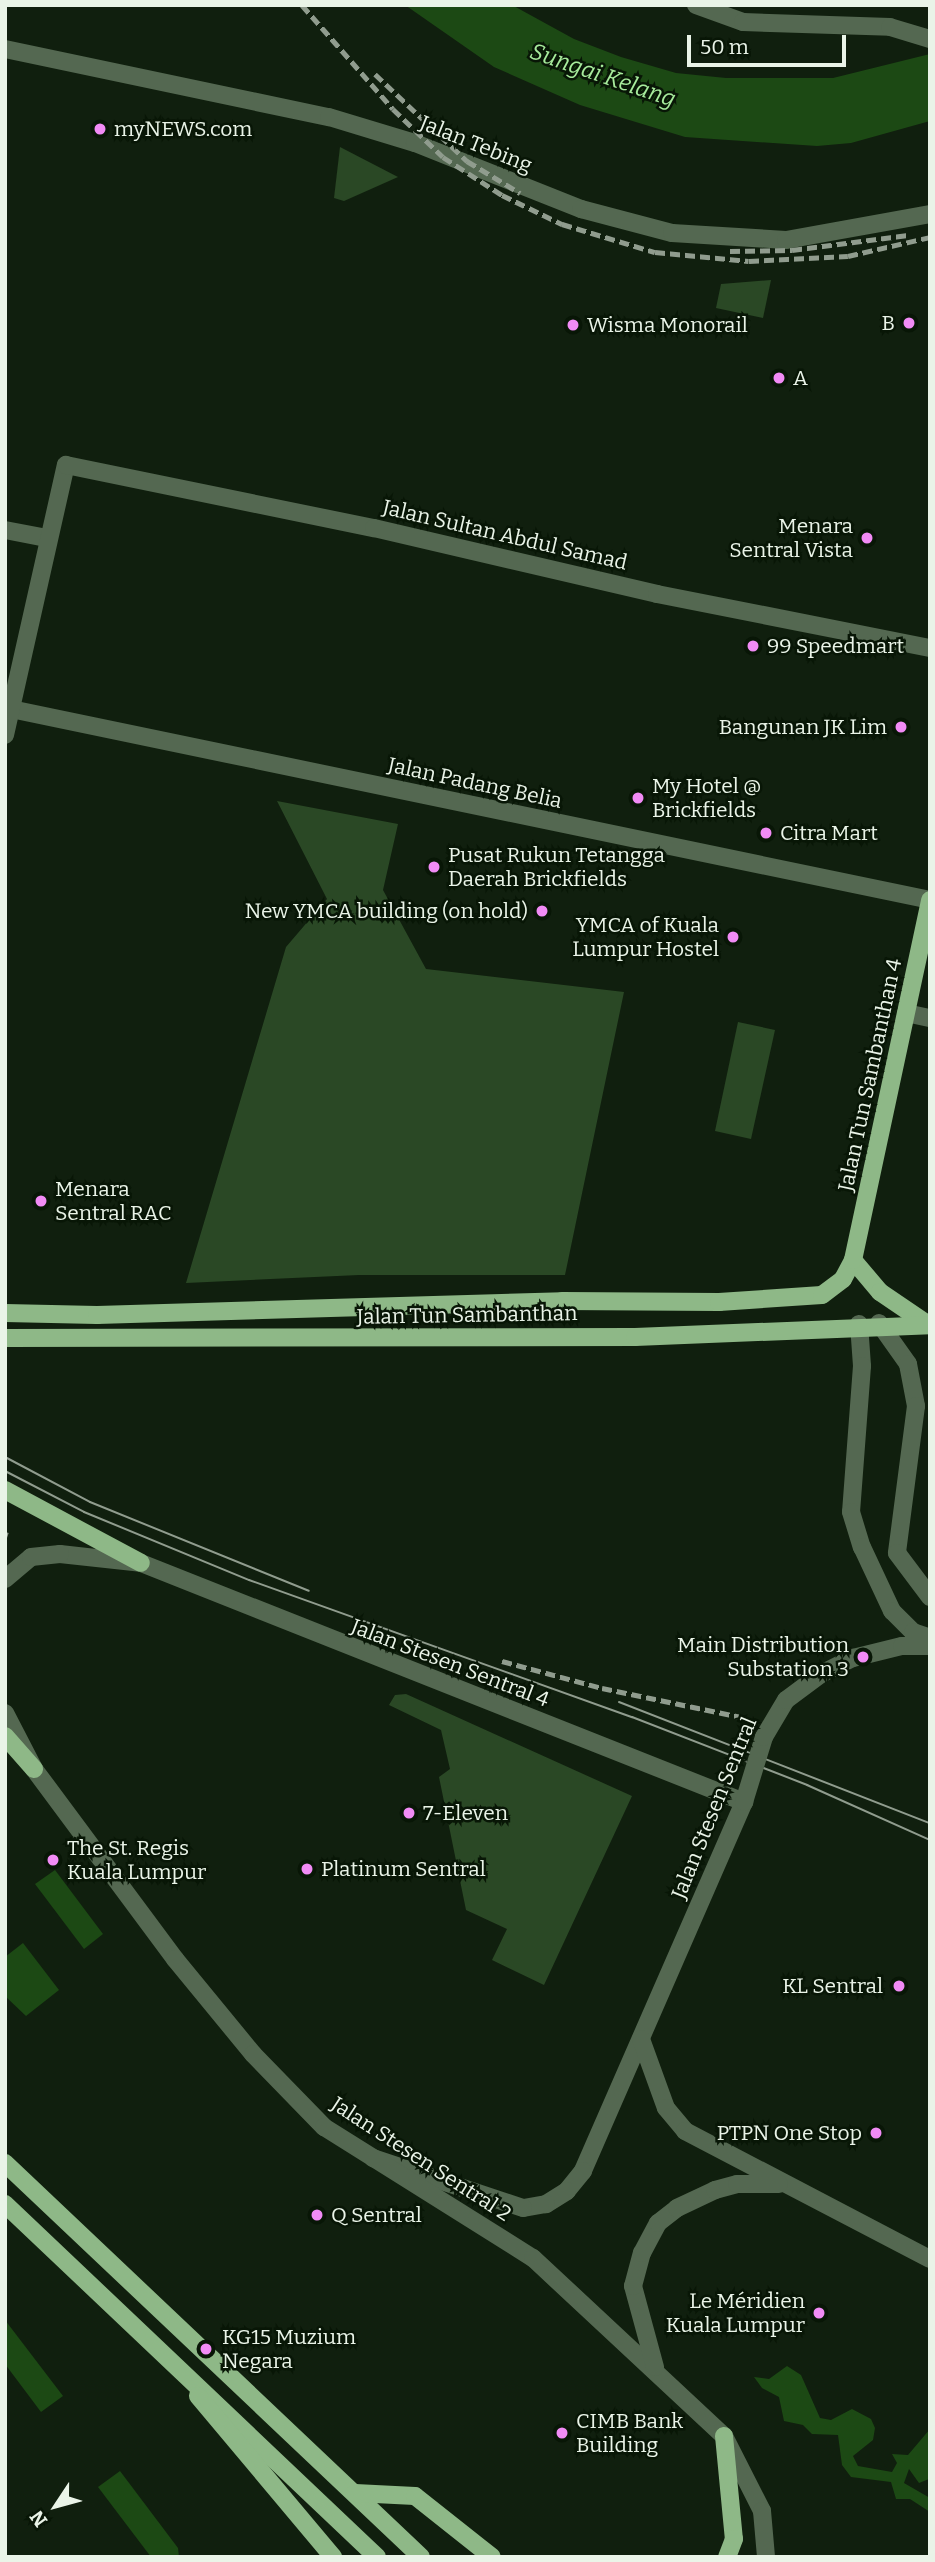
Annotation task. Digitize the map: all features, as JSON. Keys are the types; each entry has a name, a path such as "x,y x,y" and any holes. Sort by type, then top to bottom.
{"main road":[{"name":"Jalan Tun Sambanthan 4","path":"853,1260 930,900"},
{"name":"Jalan Tun Sambanthan","path":"5,1313 97,1315 813,1296 833,1288 853,1260"},
{"path":"853,1260 880,1292 928,1324"},
{"name":"Jalan Tun Sambanthan","path":"5,1338 635,1337 859,1324 928,1324"},
{"path":"5,1490 141,1563"},
{"path":"5,1736 34,1769"},
{"path":"5,2163 421,2557"},
{"path":"5,2204 155,2342 377,2557"},
{"path":"155,2342 260,2475 333,2557"},
{"path":"723,2437 734,2539 727,2557"},
{"path":"355,2493 415,2496 492,2557"}],"street":[{"path":"696,5 732,19 770,25 890,27 930,39"},
{"name":"Jalan Tebing","path":"5,49 341,121 415,143 581,209 672,233 786,240 930,214"},
{"name":"Jalan Sultan Abdul Samad","path":"47,538 62,468 71,465 374,528 657,594 930,648"},
{"path":"5,530 47,538 5,735"},
{"name":"Jalan Padang Belia","path":"11,709 930,900"},
{"path":"906,1013 930,1018"},
{"path":"859,1324 862,1366 851,1512 862,1547 892,1611 914,1632 930,1637"},
{"path":"879,1324 908,1364 916,1406 897,1553 930,1597"},
{"path":"5,1579 31,1557 60,1554 141,1563"},
{"name":"Jalan Stesen Sentral 4","path":"141,1563 744,1802"},
{"name":"Jalan Stesen Sentral","path":"373,2158 523,2208 546,2204 567,2190 583,2171 744,1802 764,1737 786,1700 821,1674 853,1658 902,1646 930,1646"},
{"name":"Jalan Stesen Sentral 2","path":"5,1713 34,1769 175,1959 253,2054 324,2127 533,2258 723,2437 762,2511 765,2557"},
{"path":"641,2039 666,2108 685,2132 780,2184 930,2259"},
{"path":"656,2371 633,2286 642,2253 658,2223 677,2208 715,2190 737,2184 780,2184"}],"shaded area":[{"path":"340,147 398,177 344,201 334,198"},
{"path":"771,280 763,318 716,308 721,284"},
{"path":"277,801 398,824 383,890 426,969 624,992 565,1275 359,1275 186,1283 286,947 327,899"},
{"path":"738,1022 775,1030 751,1139 715,1131"},
{"path":"406,1694 632,1796 544,1985 492,1960 507,1929 466,1910 439,1777 450,1769 441,1730 389,1705 395,1695"}],"water":[{"name":"Sungai Kelang","path":"405,5 512,5 574,39 621,57 676,73 726,78 833,78 930,54 930,121 851,143 817,146 685,137 580,105 494,67"},
{"path":"55,1870 103,1934 84,1949 35,1884"},
{"path":"23,1943 59,1990 26,2016 5,1996 5,1957"},
{"path":"5,2320 63,2396 41,2412 5,2364"},
{"path":"787,2366 801,2375 820,2418 831,2420 852,2409 871,2419 875,2428 873,2440 853,2456 858,2466 892,2472 897,2463 892,2454 908,2455 930,2429 929,2479 919,2483 909,2469 904,2483 930,2498 930,2512 910,2499 896,2499 891,2482 851,2477 842,2465 838,2435 812,2434 803,2425 784,2421 779,2397 762,2388 754,2377 769,2379"},
{"path":"120,2471 178,2548 179,2557 151,2557 98,2487"}],"tram line":[{"path":"5,1457 90,1502 309,1591"},
{"path":"5,1471 84,1512 249,1580 632,1717 807,1785 930,1840"},
{"path":"619,1702 930,1823"}],"railway":[{"path":"302,5 393,109 443,157 502,195 562,224 655,252 749,261 848,256 930,237"},
{"path":"375,74 467,161 520,193"},
{"path":"730,251 792,250 908,235"},
{"path":"502,1661 602,1688 746,1718"}],"place":[{"name":"myNEWS.com","path":"100,129"},
{"name":"B","path":"909,323"},
{"name":"Wisma Monorail","path":"573,325"},
{"name":"A","path":"779,378"},
{"name":"Menara Sentral Vista","path":"867,538"},
{"name":"99 Speedmart","path":"753,646"},
{"name":"Bangunan JK Lim","path":"901,727"},
{"name":"My Hotel @ Brickfields","path":"638,798"},
{"name":"Citra Mart","path":"766,833"},
{"name":"Pusat Rukun Tetangga Daerah Brickfields","path":"434,867"},
{"name":"New YMCA building (on hold)","path":"542,911"},
{"name":"YMCA of Kuala Lumpur Hostel","path":"733,937"},
{"name":"Menara Sentral RAC","path":"41,1201"},
{"name":"Main Distribution Substation 3","path":"863,1657"},
{"name":"7-Eleven","path":"409,1813"},
{"name":"The St. Regis Kuala Lumpur","path":"53,1860"},
{"name":"Platinum Sentral","path":"307,1869"},
{"name":"KL Sentral","path":"899,1986"},
{"name":"PTPN One Stop","path":"876,2133"},
{"name":"Q Sentral","path":"317,2215"},
{"name":"Le Méridien Kuala Lumpur","path":"819,2313"},
{"name":"KG15 Muzium Negara","path":"206,2349"},
{"name":"CIMB Bank Building","path":"562,2433"}]}
